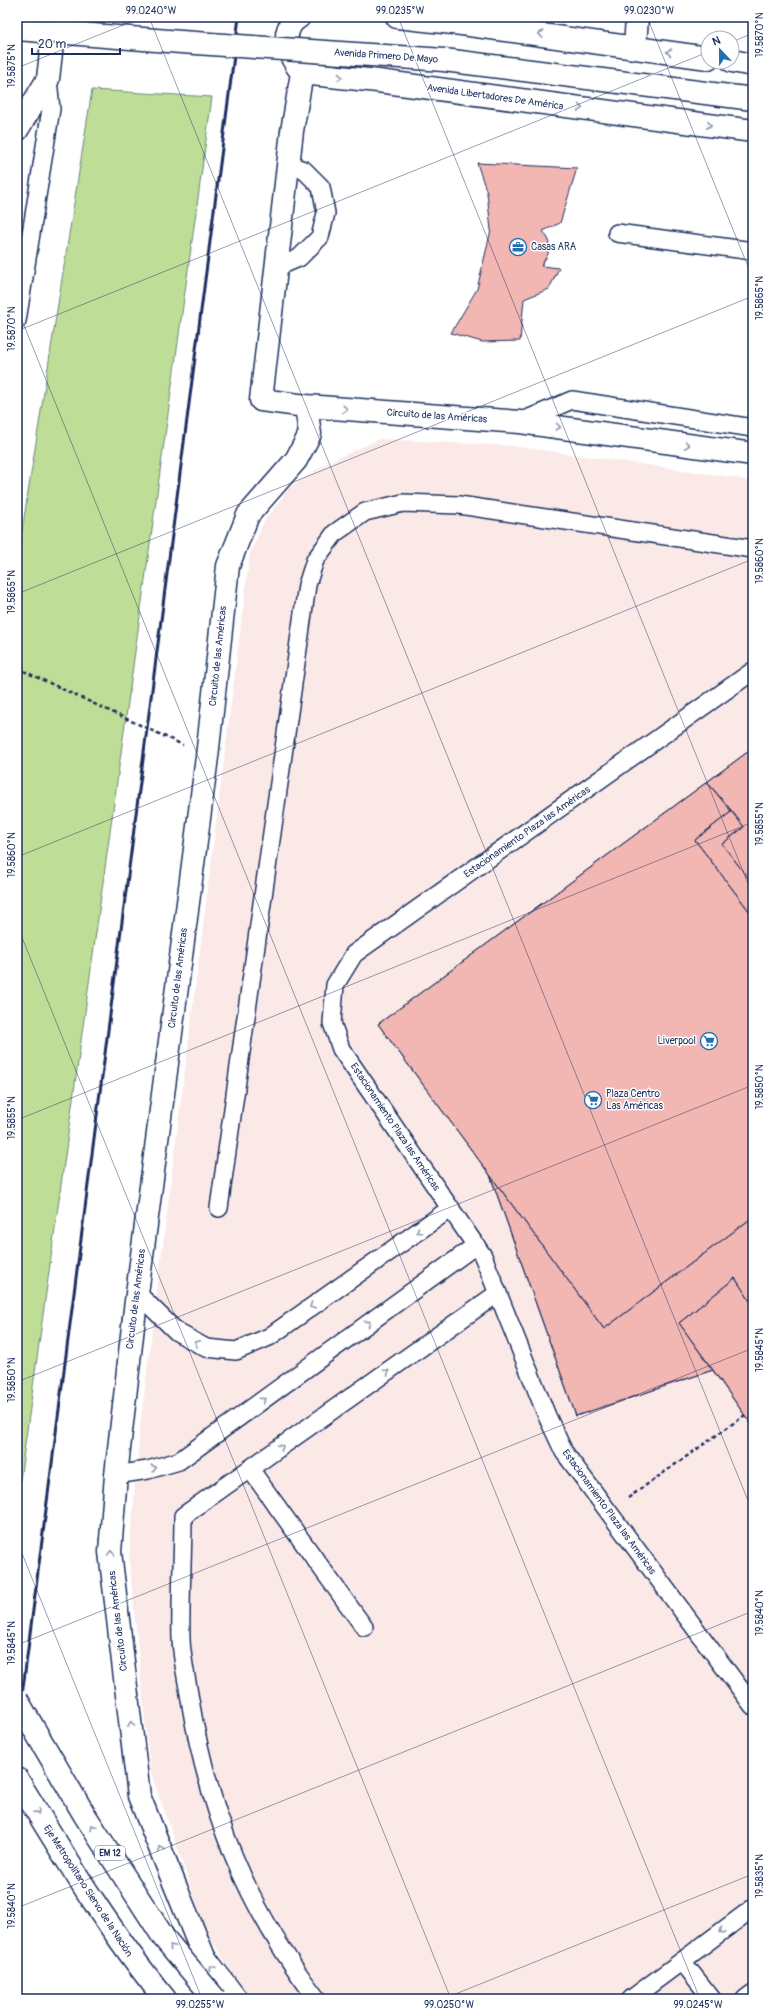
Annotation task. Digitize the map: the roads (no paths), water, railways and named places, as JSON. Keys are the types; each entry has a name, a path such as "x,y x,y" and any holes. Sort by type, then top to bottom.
{"main road":[{"path":"17,130 48,79 55,17"},
{"path":"299,17 292,22 287,35 287,49 293,62 302,73 292,131 262,400 306,406"},
{"path":"397,17 463,20 700,57"},
{"path":"635,47 637,17"},
{"name":"Avenida Primero De Mayo","path":"17,29 444,60 753,99"},
{"path":"740,63 753,65"},
{"name":"Avenida Libertadores De América","path":"302,73 378,81 753,131"},
{"name":"Circuito de las Américas","path":"236,1999 204,1957 139,1796 110,1552 116,1475 137,1293 207,757 228,566 248,515 296,460 310,434 306,406 520,422 753,454"},
{"name":"EM 12","path":"17,1700 84,1814 164,1938 215,1999"},
{"name":"Eje Metropolitano Siervo de la Nación","path":"17,1779 52,1837 133,1960 165,1999"}],"lane":[{"path":"17,321 51,109 48,79"},
{"path":"277,267 299,258 320,237 326,213 321,187 304,170 289,165"},
{"path":"617,233 753,251"},
{"path":"520,422 572,400 753,428"},
{"path":"219,1208 307,585 315,560 335,533 364,512 403,503 459,505 753,548"},
{"name":"Estacionamiento Plaza las Américas","path":"753,671 354,954 335,985 332,1023 341,1048 483,1256 564,1452 753,1706"},
{"path":"137,1293 177,1332 206,1348 236,1351 269,1336 451,1208"},
{"path":"116,1475 148,1470 179,1461 476,1245"},
{"path":"317,1999 291,1964 251,1897 222,1828 196,1734 181,1641 183,1516 498,1293"},
{"path":"250,1469 364,1627"},
{"path":"631,1999 753,1908"},
{"path":"682,1961 712,1999"},
{"path":"745,1999 753,1993"}],"railway":[{"path":"17,1734 239,17"}],"place":[{"name":"Casas ARA","path":"518,247"},
{"name":"Liverpool","path":"709,1041"},
{"name":"Plaza Centro Las Américas","path":"593,1100"}]}
